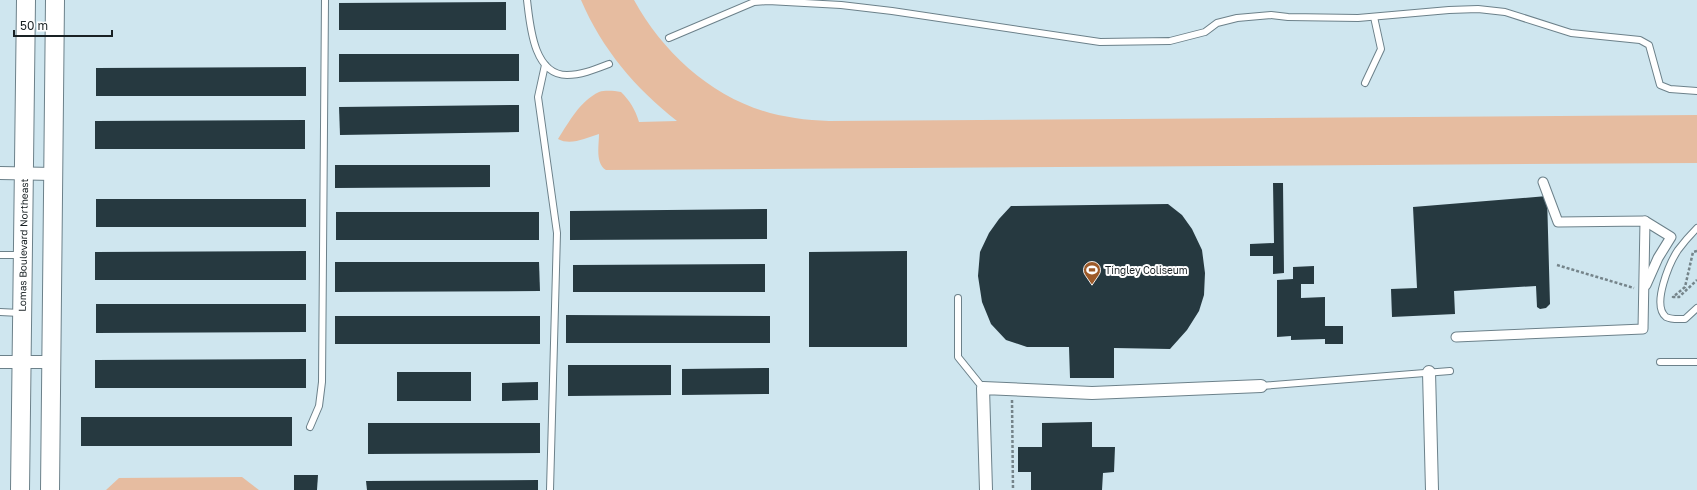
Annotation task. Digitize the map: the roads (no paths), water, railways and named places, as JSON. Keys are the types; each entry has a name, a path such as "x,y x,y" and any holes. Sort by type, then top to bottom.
{"main road":[{"name":"Lomas Boulevard Northeast","path":"20,490 26,0"},
{"path":"50,490 55,0"}],"street":[{"path":"0,173 54,174"},
{"path":"1543,182 1558,222 1645,220 1671,238 1658,258 1644,290"},
{"path":"1456,338 1643,329 1645,220"},
{"path":"0,362 52,362"},
{"path":"1429,372 1432,490"},
{"path":"986,490 983,388 1092,393 1261,386"}],"lane":[{"path":"310,427 319,406 322,382 324,0"},
{"path":"527,0 531,31 538,54 545,65 558,74 565,76 585,73 609,64"},
{"path":"669,38 754,2 768,1 841,5 892,11 1100,42 1170,41 1205,32 1217,23 1237,18 1271,15 1339,18 1374,17 1449,10 1478,9 1505,12 1571,34 1640,40 1649,45 1660,85 1670,90 1697,91"},
{"path":"1365,83 1381,49 1374,17"},
{"path":"545,65 538,97 557,233 550,490"},
{"path":"1697,228 1679,249 1672,261 1662,288 1660,307 1667,317 1675,320 1685,320 1697,308"},
{"path":"0,255 23,255"},
{"path":"958,298 958,357 983,388"},
{"path":"0,312 22,313"},
{"path":"1660,362 1697,362"},
{"path":"1261,386 1450,371"}],"place":[{"name":"Tingley Coliseum","path":"1092,285"}]}
